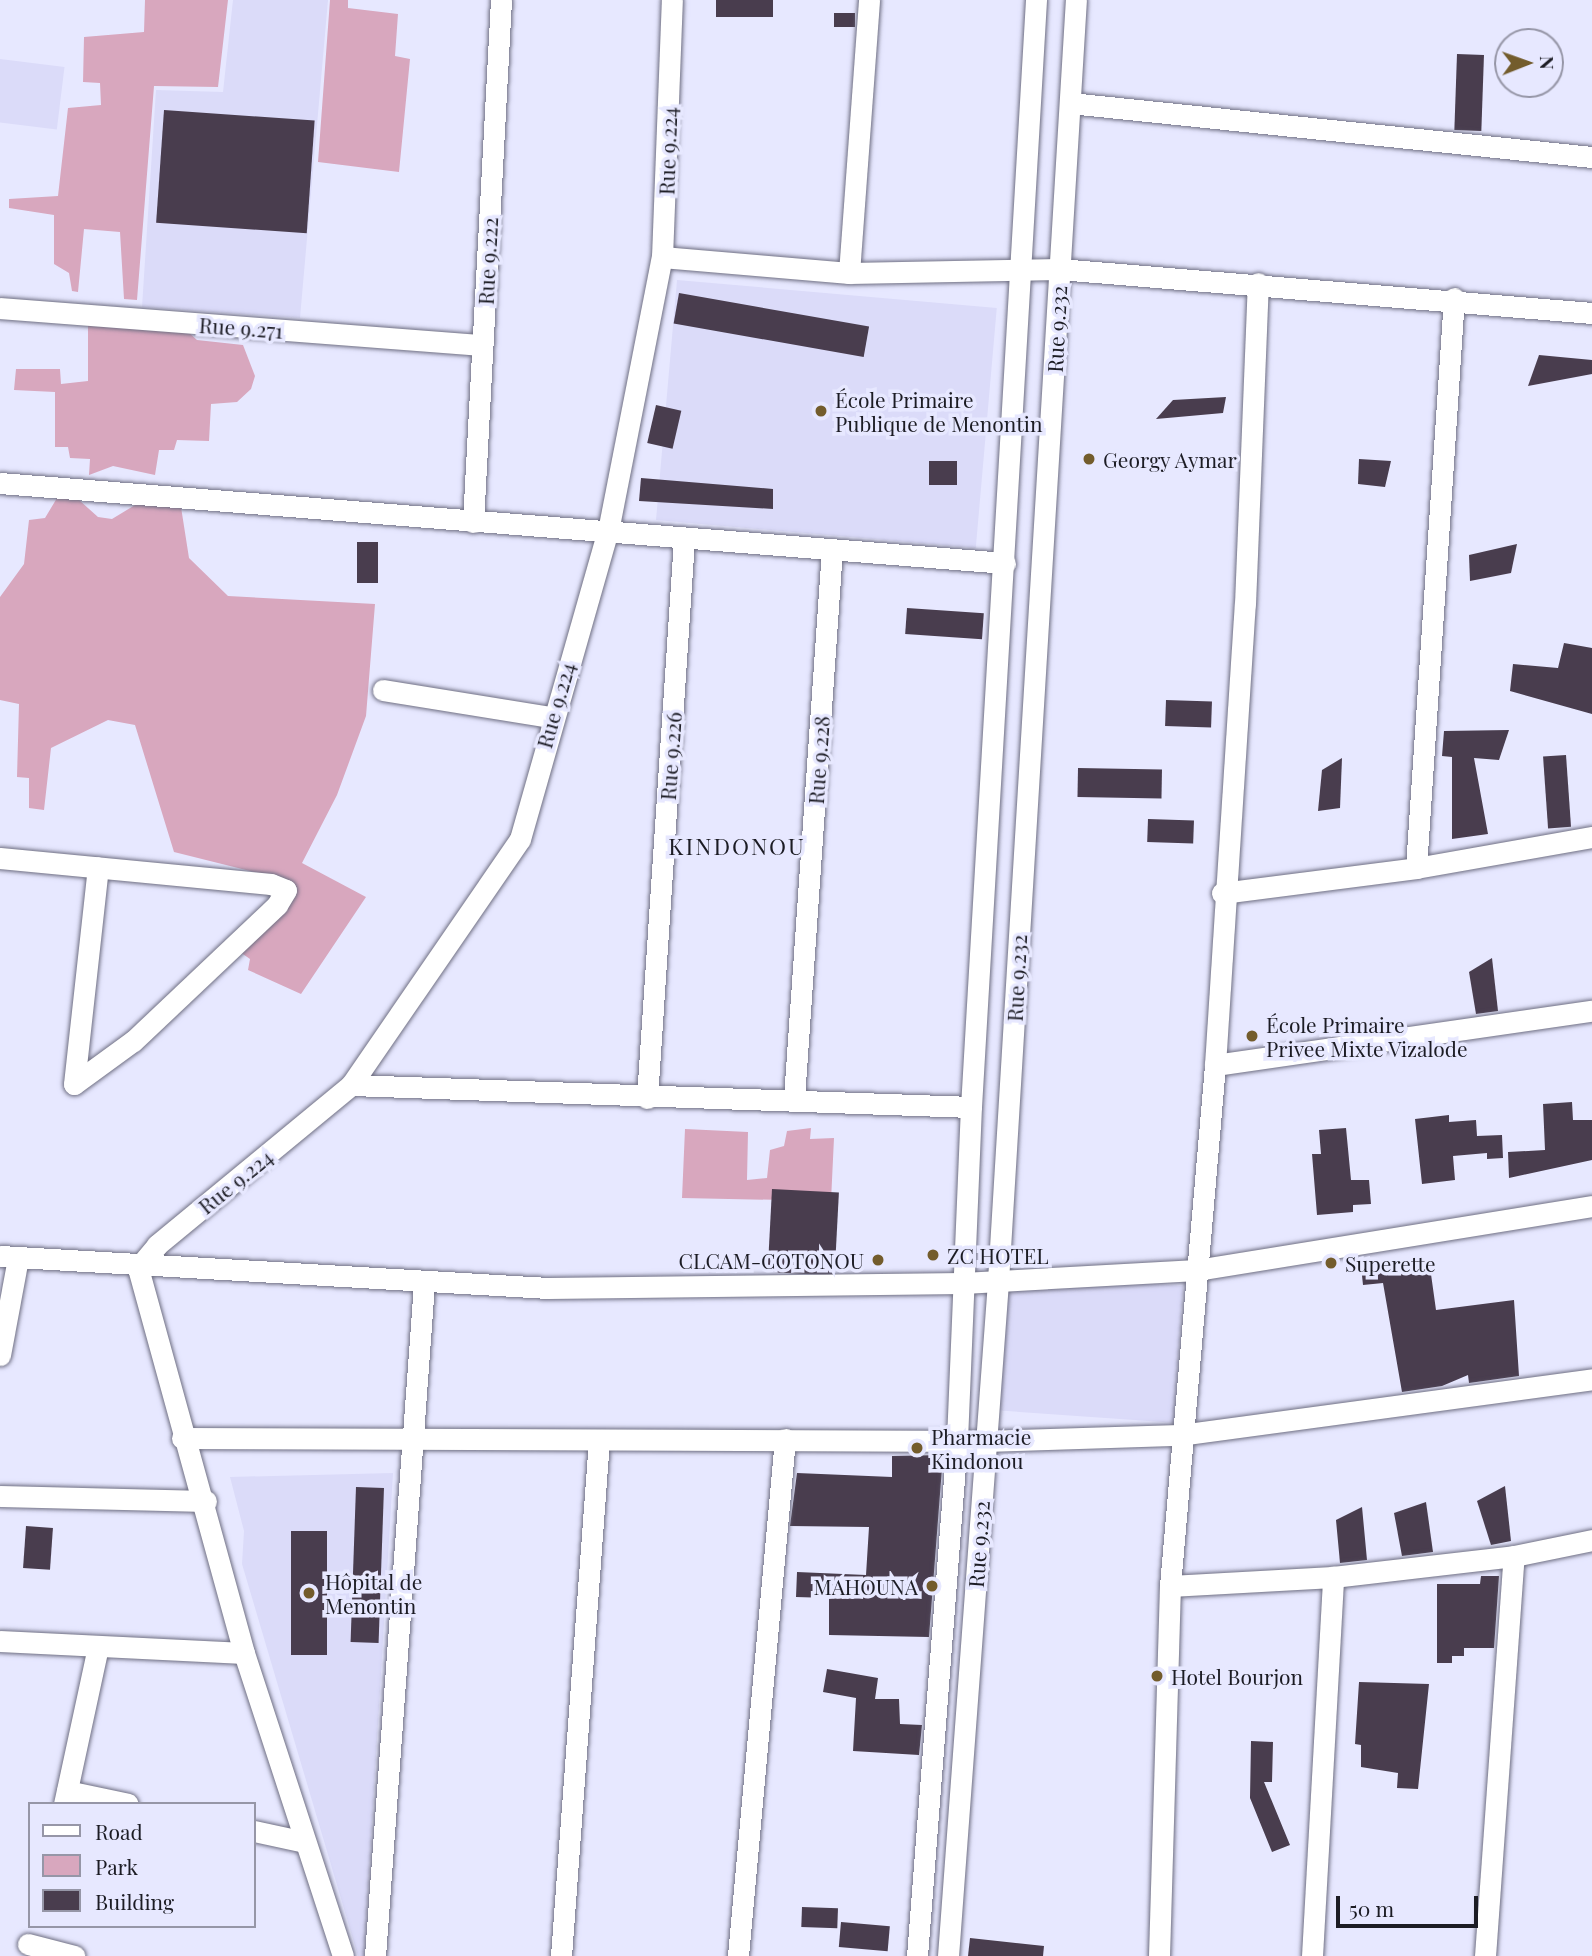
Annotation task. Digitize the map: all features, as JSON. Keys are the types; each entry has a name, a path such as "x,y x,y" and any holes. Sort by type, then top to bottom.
{"street":[{"name":"Rue 9.222","path":"473,522 501,0"},
{"name":"Rue 9.224","path":"138,1268 157,1245 351,1085 520,839 550,717 608,531 662,257 672,0"},
{"path":"849,273 869,0"},
{"name":"Rue 9.232","path":"916,1956 957,1440 971,1107 1005,563 1017,270 1036,0"},
{"name":"Rue 9.232","path":"948,1956 998,1281 1076,0"},
{"path":"1070,103 1592,157"},
{"path":"662,257 849,273 1059,269 1454,298 1592,313"},
{"path":"1160,1956 1170,1586 1180,1435 1215,1065 1222,893 1245,604 1258,283"},
{"path":"1416,868 1454,298"},
{"name":"Rue 9.271","path":"0,308 482,345"},
{"path":"0,483 608,531 684,540 832,548 1005,563"},
{"name":"Rue 9.226","path":"647,1098 684,540"},
{"name":"Rue 9.228","path":"794,1098 832,548"},
{"path":"383,690 550,717"},
{"path":"1222,893 1416,868 1592,836"},
{"path":"0,858 98,867 271,884 285,890 277,905 133,1041 74,1084 98,867"},
{"path":"1215,1065 1592,1011"},
{"path":"351,1085 647,1098 794,1098 971,1107"},
{"path":"0,1355 9,1257 138,1268 424,1283 689,1289 964,1283 1197,1270 1592,1206"},
{"path":"138,1268 182,1438 206,1501 244,1653 343,1956"},
{"path":"375,1956 424,1283"},
{"path":"182,1438 985,1441 1180,1435 1592,1379"},
{"path":"738,1956 785,1439"},
{"path":"561,1956 598,1440"},
{"path":"0,1496 206,1501"},
{"path":"1170,1586 1333,1577 1514,1556 1592,1540"},
{"path":"1485,1956 1514,1556"},
{"path":"1312,1956 1333,1577"},
{"path":"0,1641 244,1653"},
{"path":"98,1647 65,1797 110,1802"},
{"path":"256,1831 305,1842"},
{"path":"28,1942 74,1956"}],"shaded area":[{"path":"233,0 328,0 300,318 142,307 156,90 223,92"},
{"path":"0,59 65,67 57,129 0,122"},
{"name":"École Primaire Publique de Menontin","path":"677,280 997,308 976,548 656,520"},
{"path":"1006,1274 1183,1286 1173,1423 997,1410"},
{"path":"393,1473 364,1956 358,1956 242,1564 244,1531 230,1477"}],"green space":[{"path":"145,0 228,0 218,87 154,86 137,300 124,299 120,232 84,229 78,292 72,291 69,273 54,264 54,215 9,208 9,199 58,196 68,108 101,105 100,83 83,82 84,37 144,32"},
{"path":"330,0 348,0 348,8 398,14 395,56 410,59 399,172 318,162"},
{"path":"88,322 186,330 197,340 243,345 255,376 251,389 237,402 211,404 209,441 177,440 174,450 159,450 155,475 113,466 89,475 90,459 70,458 68,447 55,447 55,392 14,390 16,369 60,369 61,384 88,381"},
{"path":"57,498 79,500 98,517 112,519 140,502 181,507 189,558 228,596 375,604 366,716 337,795 302,863 366,897 301,994 248,970 250,959 240,952 287,897 258,873 174,852 135,725 108,720 51,748 44,810 29,808 29,778 17,777 19,704 0,700 0,597 24,564 29,520 45,518"},
{"path":"811,1128 810,1139 834,1138 831,1201 682,1198 685,1129 748,1132 747,1180 767,1178 770,1150 784,1146 787,1131"}],"building":[{"path":"716,0 773,0 773,17 716,17"},
{"path":"834,13 855,13 855,27 834,27"},
{"path":"1457,54 1484,55 1481,131 1454,130"},
{"path":"164,110 315,121 307,233 156,223"},
{"path":"679,293 869,327 864,357 674,324"},
{"path":"1539,355 1592,360 1592,374 1528,386"},
{"path":"1226,397 1223,413 1156,419 1173,400"},
{"path":"656,405 681,411 673,449 647,443"},
{"path":"1359,459 1391,461 1385,487 1358,484"},
{"path":"929,461 957,461 957,485 929,485"},
{"path":"641,478 773,489 773,509 639,501"},
{"path":"357,542 378,542 378,583 357,583"},
{"path":"1517,544 1511,573 1470,581 1469,555"},
{"path":"907,608 984,613 982,639 905,634"},
{"path":"1564,643 1592,648 1592,714 1510,691 1513,664 1558,668"},
{"path":"1166,700 1212,702 1211,728 1165,726"},
{"path":"1509,730 1499,760 1474,758 1488,834 1452,839 1452,757 1442,756 1444,731"},
{"path":"1566,755 1571,827 1548,828 1543,757"},
{"path":"1342,758 1340,808 1318,811 1322,770"},
{"path":"1078,768 1162,769 1161,798 1077,797"},
{"path":"1148,819 1194,821 1193,844 1147,842"},
{"path":"1492,958 1498,1011 1476,1014 1469,972"},
{"path":"1572,1102 1573,1120 1592,1120 1592,1160 1509,1178 1508,1152 1545,1150 1543,1104"},
{"path":"1449,1115 1449,1122 1476,1120 1477,1136 1502,1135 1503,1158 1487,1159 1487,1153 1453,1156 1455,1180 1422,1184 1415,1119"},
{"path":"1346,1128 1351,1180 1369,1180 1371,1204 1353,1205 1353,1212 1317,1215 1312,1154 1321,1154 1319,1130"},
{"path":"772,1189 839,1193 835,1275 768,1272"},
{"path":"1391,1264 1392,1272 1430,1267 1436,1310 1514,1300 1519,1376 1469,1383 1468,1375 1442,1386 1402,1392 1383,1283 1363,1285 1361,1266"},
{"path":"943,1455 929,1637 829,1635 829,1598 796,1597 797,1572 866,1575 869,1527 790,1526 797,1473 892,1477 892,1456"},
{"path":"1505,1486 1511,1541 1491,1545 1477,1501"},
{"path":"356,1487 384,1488 379,1643 351,1642"},
{"path":"1426,1502 1433,1552 1402,1556 1394,1513"},
{"path":"1362,1507 1367,1560 1340,1563 1336,1520"},
{"path":"26,1526 53,1528 50,1570 23,1568"},
{"name":"Hôpital de Menontin","path":"291,1531 327,1531 327,1655 291,1655"},
{"path":"1481,1576 1499,1576 1494,1648 1464,1648 1464,1656 1452,1656 1452,1663 1437,1663 1437,1584 1480,1584"},
{"path":"827,1669 878,1678 875,1699 899,1699 900,1724 922,1725 919,1755 853,1751 856,1698 823,1692"},
{"path":"1359,1682 1429,1684 1418,1789 1397,1788 1398,1773 1361,1767 1361,1745 1355,1744"},
{"path":"1251,1741 1273,1742 1272,1782 1264,1782 1290,1845 1272,1852 1250,1798"},
{"path":"802,1907 838,1908 837,1928 801,1927"},
{"path":"841,1922 890,1926 888,1951 839,1947"},
{"path":"970,1938 1044,1946 1043,1956 968,1956"}],"place":[{"name":"École Primaire Publique de Menontin","path":"821,411"},
{"name":"Georgy Aymar","path":"1089,459"},
{"name":"École Primaire Privee Mixte Vizalode","path":"1252,1036"},
{"name":"ZC HOTEL","path":"933,1255"},
{"name":"CLCAM-COTONOU","path":"878,1260"},
{"name":"Superette","path":"1331,1263"},
{"name":"Pharmacie Kindonou","path":"917,1448"},
{"name":"MAHOUNA","path":"932,1586"},
{"name":"Hôpital de Menontin","path":"309,1593"},
{"name":"Hotel Bourjon","path":"1157,1676"}],"district":[{"name":"KINDONOU","path":"737,846"}]}
